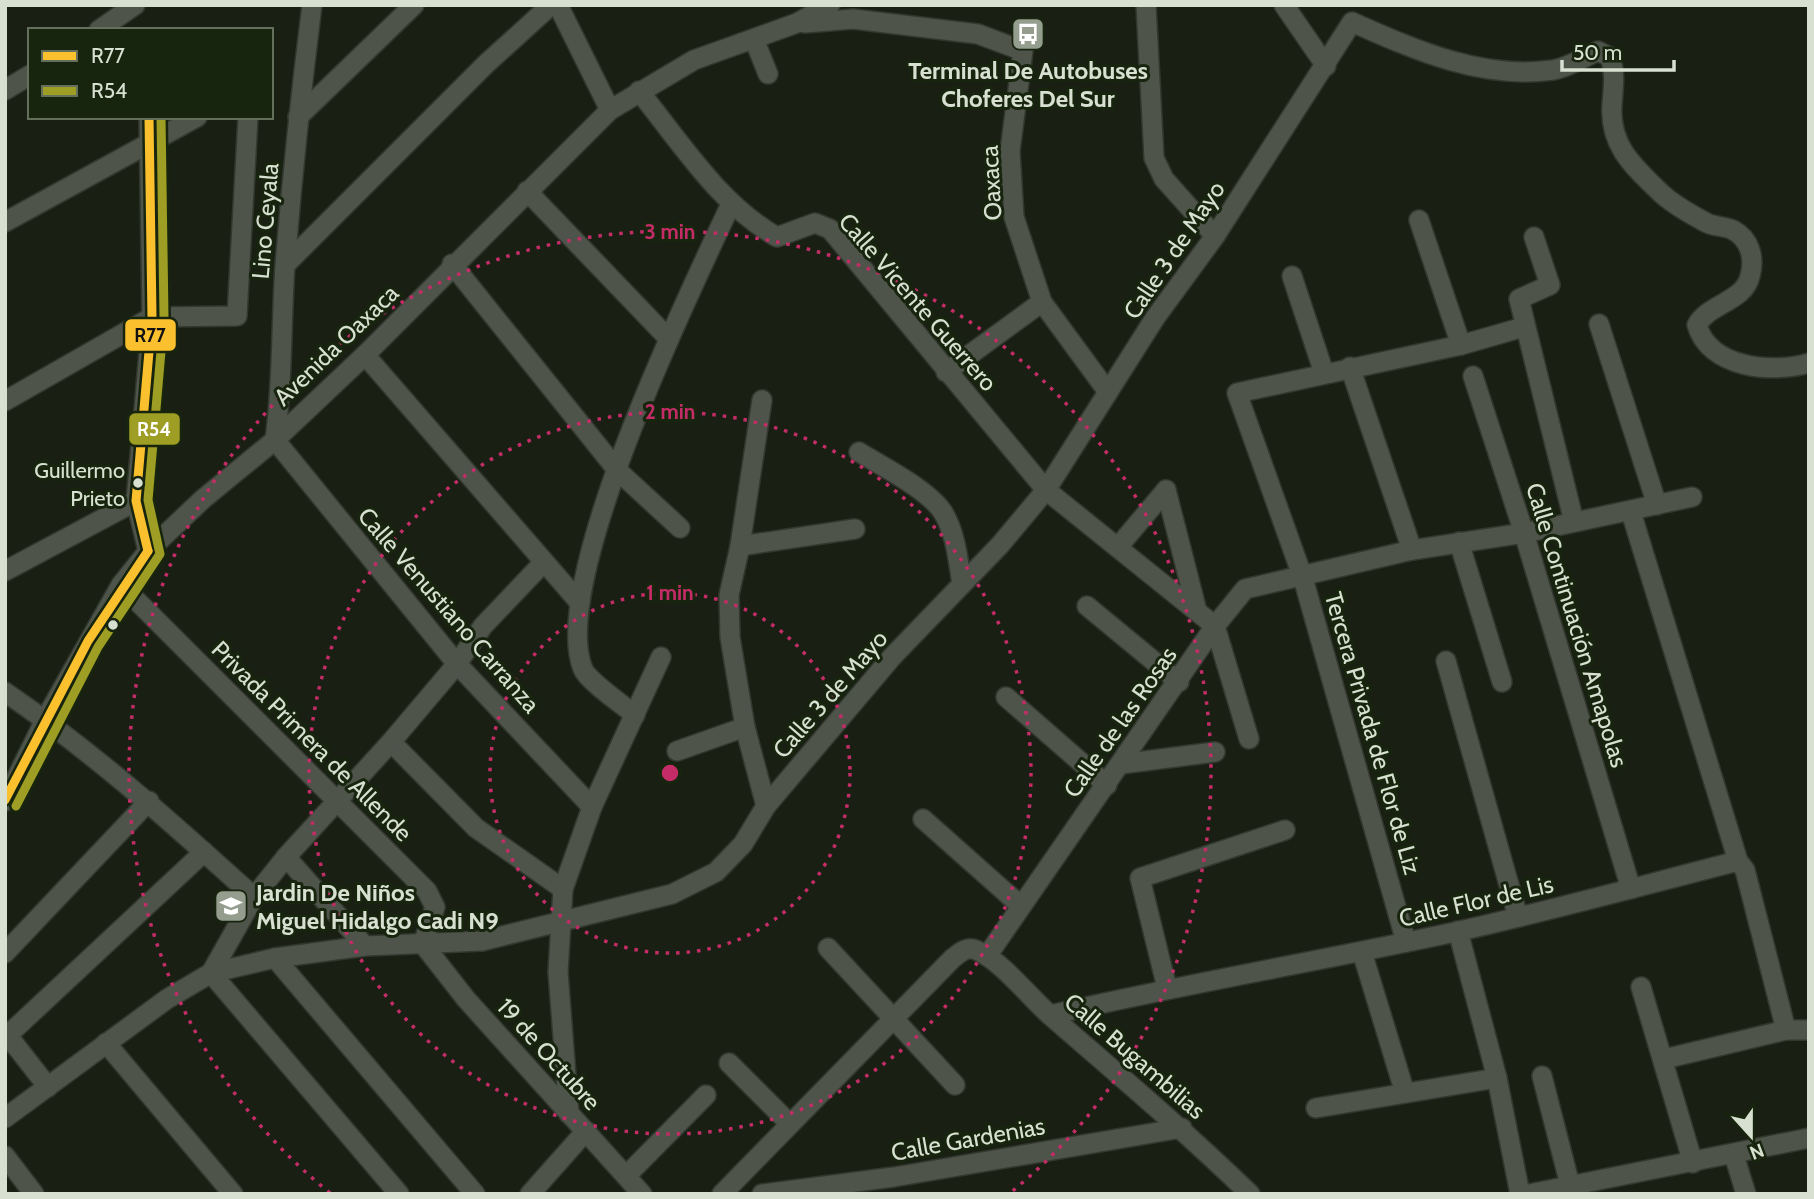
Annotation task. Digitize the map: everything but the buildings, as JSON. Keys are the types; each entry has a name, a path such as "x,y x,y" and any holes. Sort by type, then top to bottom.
{"street":[{"name":"Lino Ceyala","path":"275,440 281,399 280,352 298,117 312,5"},
{"path":"298,117 414,5"},
{"path":"286,264 486,64 551,5"},
{"path":"558,5 610,110"},
{"path":"797,23 830,5"},
{"path":"1146,5 1154,158 1164,180 1214,236"},
{"path":"1284,5 1326,66"},
{"path":"102,28 128,7 133,28"},
{"name":"Oaxaca","path":"797,23 853,19 978,34 1023,51 1010,151 1014,218 1042,302 1108,392"},
{"name":"Calle 3 de Mayo","path":"5,1118 106,1043 211,973 275,958 365,946 482,941 672,894 716,872 743,844 766,806 892,657 1000,545 1046,490 1138,350 1155,318 1214,236 1352,22 1423,54 1492,69 1556,69 1598,51 1610,57 1614,68 1611,125 1619,145 1633,165 1665,197 1710,224 1733,230 1749,246 1753,261 1750,280 1733,297 1703,314 1697,325 1701,340 1726,357 1747,365 1790,369 1809,363"},
{"name":"Avenida Oaxaca","path":"5,802 46,718 121,585 148,551 275,440 365,355 452,264 610,110 694,60 797,23"},
{"path":"754,39 768,74"},
{"path":"5,90 28,76"},
{"path":"635,715 584,672 579,650 580,603 593,537 668,338 731,204 639,91"},
{"path":"148,551 135,501 152,317 152,141 149,119"},
{"path":"5,222 193,119"},
{"path":"5,401 152,317 237,316 248,119"},
{"path":"527,191 668,338"},
{"name":"Calle Vicente Guerrero","path":"731,204 777,237 815,223 830,229 1046,490 1215,625"},
{"path":"1419,220 1461,345"},
{"path":"1534,237 1550,285 1519,299 1574,522"},
{"path":"452,264 618,471 680,528"},
{"path":"1292,276 1324,373 1461,345 1524,327"},
{"path":"946,372 1042,302"},
{"path":"1599,324 1657,505"},
{"path":"365,355 580,603"},
{"path":"1350,367 1412,550"},
{"name":"Tercera Privada de Flor de Liz","path":"1324,373 1237,393 1303,578 1406,942"},
{"name":"Calle Continuación Amapolas","path":"1473,376 1524,533 1631,888"},
{"path":"762,400 740,546 729,595 730,637 745,727 766,806"},
{"name":"Calle Venustiano Carranza","path":"275,440 457,664 592,807"},
{"path":"859,452 926,496 943,512 954,535 962,584"},
{"path":"1118,547 1166,490 1197,611"},
{"name":"Calle de las Rosas","path":"987,956 1179,681 1215,625 1245,589 1303,578 1412,550 1524,533 1692,497"},
{"path":"5,571 135,501"},
{"path":"1631,512 1738,861 1745,870 1786,1030"},
{"path":"740,546 855,529"},
{"path":"1459,542 1502,682"},
{"path":"399,1194 211,973 254,897 286,857 391,742 457,664 483,626 544,563"},
{"name":"Privada Primera de Allende","path":"121,585 433,900 435,907 423,944"},
{"path":"1087,607 1179,681"},
{"path":"1215,625 1250,738"},
{"path":"569,1114 558,972 563,889 592,807 661,657"},
{"path":"1446,661 1518,917"},
{"path":"5,692 46,718 149,801 254,897"},
{"path":"1006,697 1107,785"},
{"path":"677,751 745,727"},
{"path":"391,742 476,828 563,889"},
{"path":"1121,764 1215,752"},
{"path":"5,953 149,801"},
{"path":"923,819 1021,905"},
{"path":"1167,988 1140,878 1285,830"},
{"path":"48,1087 7,1033 204,852"},
{"path":"286,857 365,946"},
{"name":"Calle Flor de Lis","path":"1050,1015 1167,988 1458,931 1607,897 1631,888 1738,861"},
{"path":"1458,931 1497,1078 1520,1194"},
{"name":"19 de Octubre","path":"423,944 466,999 642,1194"},
{"path":"828,948 955,1085"},
{"path":"722,1194 965,949 973,949 987,956"},
{"path":"1362,951 1405,1093"},
{"name":"Calle Bugambilias","path":"987,956 1050,1015 1182,1128 1250,1194"},
{"path":"275,958 475,1194"},
{"path":"1641,987 1693,1163"},
{"path":"1664,1059 1786,1030 1809,1030"},
{"path":"106,1043 233,1194"},
{"path":"729,1063 790,1124"},
{"path":"1542,1076 1570,1185"},
{"path":"1316,1108 1497,1078"},
{"path":"626,1176 706,1095"},
{"name":"Calle Gardenias","path":"762,1194 894,1177 1182,1128"},
{"path":"530,1194 586,1131"},
{"path":"1529,1194 1809,1138"},
{"path":"1734,1155 1746,1194"},
{"path":"5,1156 34,1194"}],"transit line":[{"name":"R77","path":"148,551 136,501 152,317 149,119"},
{"name":"R54","path":"16,806 98,647 160,554 148,500 164,317 161,119"},
{"name":"R77","path":"5,800 88,641 148,551"}],"place":[{"name":"Terminal De Autobuses Choferes Del Sur","path":"1028,34"},
{"name":"Guillermo Prieto","path":"138,483"},
{"name":"Jardin De Niños Miguel Hidalgo Cadi N9","path":"231,906"}]}
